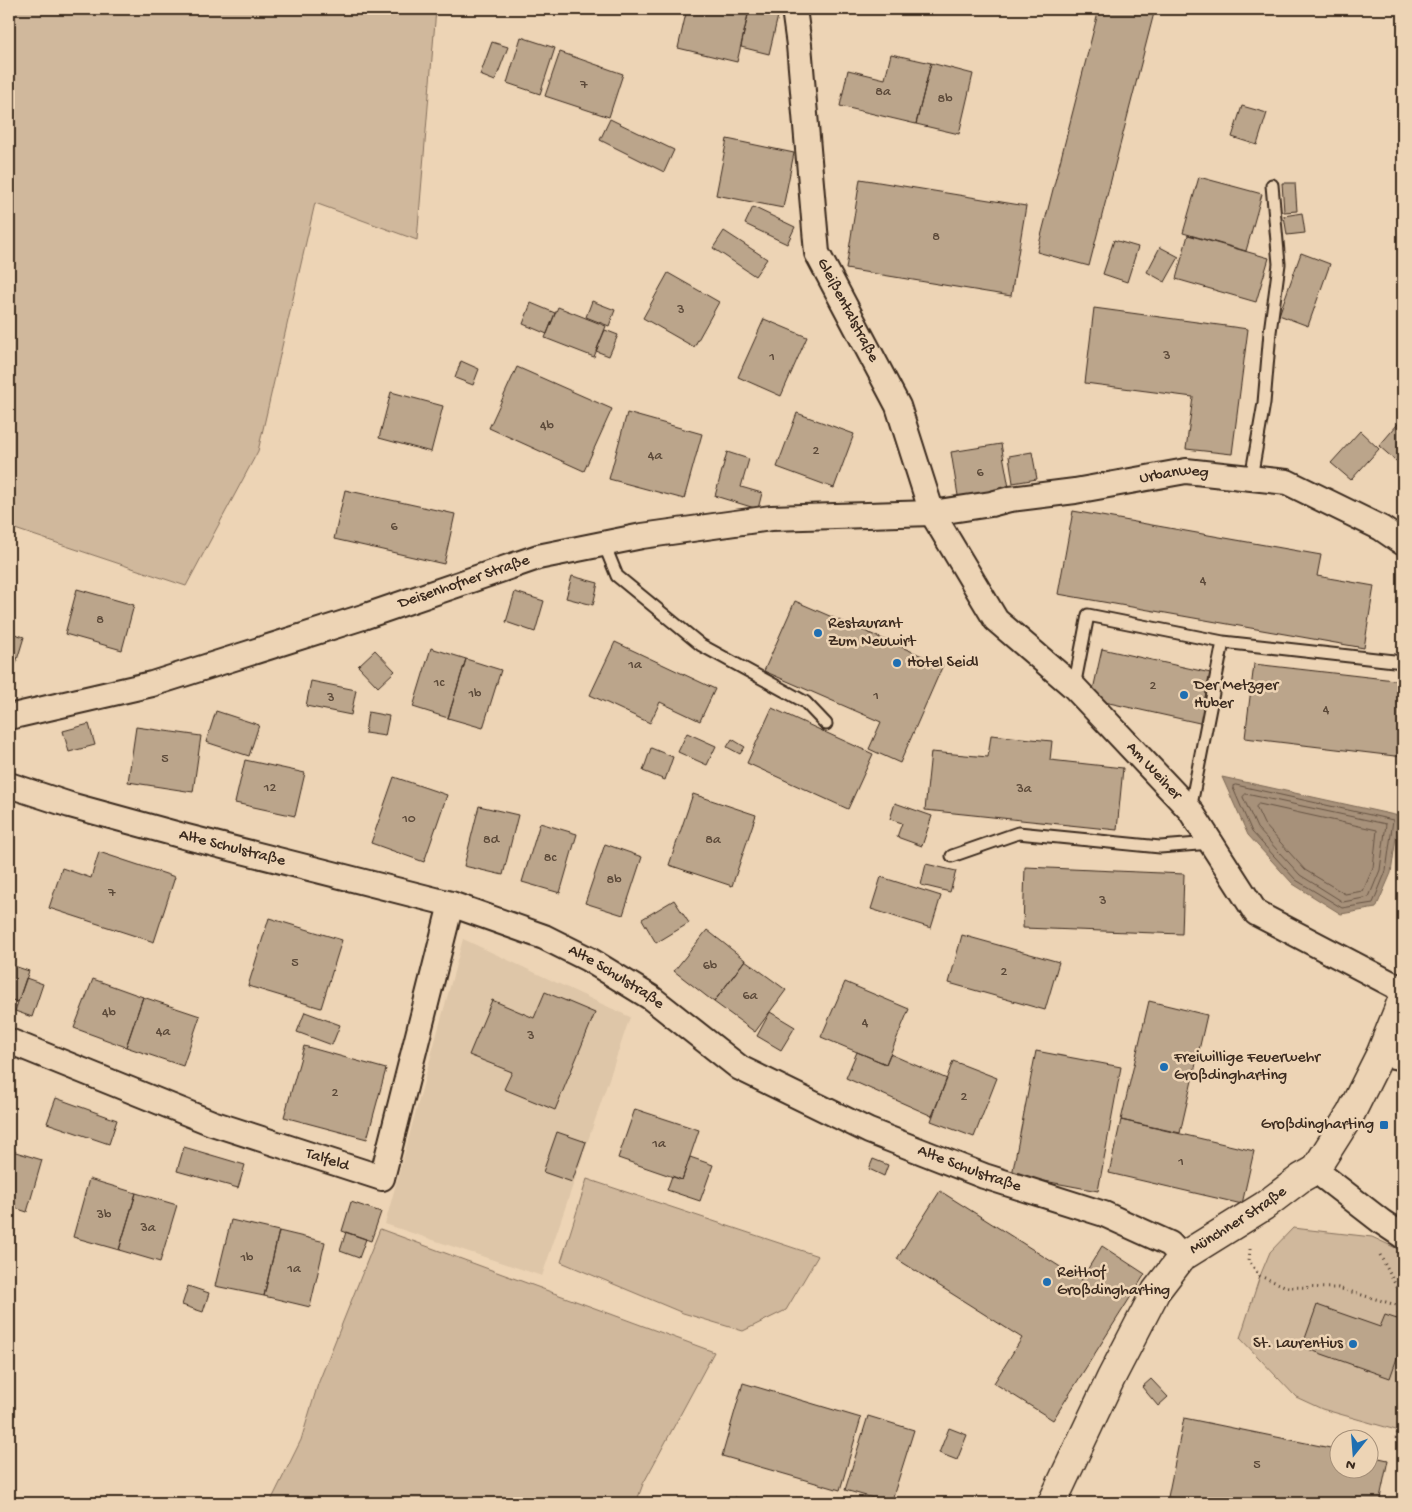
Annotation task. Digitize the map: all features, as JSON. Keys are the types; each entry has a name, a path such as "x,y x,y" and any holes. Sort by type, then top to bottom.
{"street":[{"name":"Gleißentalstraße","path":"794,9 816,252 898,406 932,513"},
{"name":"Urbanweg","path":"932,513 991,504 1010,499 1075,491 1186,471 1287,482 1381,528 1403,543"},
{"name":"Deisenhofner Straße","path":"9,717 152,684 363,618 538,557 642,536 771,518 932,513"},
{"name":"Am Weiher","path":"932,513 996,620 1074,687 1190,810 1256,913 1403,990"},
{"name":"Alte Schulstraße","path":"9,785 70,805 188,837 451,904 544,937 588,959 650,996 740,1068 868,1132 984,1176 1104,1214 1170,1244 1182,1258"},
{"name":"Talfeld","path":"9,1041 212,1123 382,1178 451,904"},
{"name":"Münchner Straße","path":"1052,1503 1111,1378 1156,1290 1182,1258 1264,1206 1314,1170 1392,1055 1403,998"},
{"path":"1314,1170 1403,1236"}],"lane":[{"path":"1251,478 1264,403 1270,332 1279,264 1272,185"},
{"path":"604,544 617,576 701,645 805,702 826,724"},
{"path":"1074,687 1088,615 1223,642 1403,662"},
{"path":"1190,810 1223,642"},
{"path":"952,856 1018,834 1160,847 1211,843"}],"path":[{"path":"1382,1222 1372,1237 1403,1299"},
{"path":"1251,1244 1249,1261 1260,1276 1287,1287 1338,1288 1402,1307 1397,1319"},
{"path":"1396,1439 1403,1415"}],"shaded area":[{"path":"9,9 436,9 417,240 315,203 258,451 186,586 9,527"},
{"path":"463,939 630,1017 542,1276 385,1224"},
{"path":"587,1179 818,1256 786,1310 743,1331 683,1313 561,1262"},
{"path":"1293,1228 1372,1237 1400,1250 1403,1254 1403,1432 1322,1409 1296,1397 1240,1338 1260,1276 1270,1252"},
{"path":"380,1229 714,1352 643,1484 636,1503 270,1503 301,1440 318,1384"}],"water":[{"path":"1222,777 1399,816 1391,873 1376,908 1341,914 1293,884 1248,835"}],"building":[{"path":"687,9 737,9 749,11 737,62 678,48"},
{"path":"749,9 778,16 769,54 741,47"},
{"path":"1099,9 1155,9 1089,266 1037,252"},
{"path":"521,37 555,48 540,94 507,83"},
{"path":"492,42 508,47 495,81 480,75"},
{"path":"560,52 623,74 609,117 545,96"},
{"path":"891,54 931,63 916,124 840,106 848,70 885,79"},
{"path":"931,63 973,74 959,134 916,124"},
{"path":"1242,106 1267,113 1257,145 1232,137"},
{"path":"610,119 674,150 664,172 600,140"},
{"path":"727,139 794,153 783,208 716,195"},
{"path":"1199,177 1262,194 1246,251 1183,233"},
{"path":"860,179 1026,206 1011,296 846,269"},
{"path":"1282,183 1295,183 1297,211 1284,212"},
{"path":"753,207 795,227 787,244 745,224"},
{"path":"1302,213 1305,233 1287,235 1284,216"},
{"path":"724,231 767,259 755,276 713,248"},
{"path":"1188,235 1269,258 1256,302 1176,279"},
{"path":"1114,240 1138,247 1127,282 1103,274"},
{"path":"1160,247 1179,257 1165,282 1147,272"},
{"path":"1301,253 1330,264 1308,326 1279,315"},
{"path":"668,273 719,302 694,347 643,318"},
{"path":"592,301 615,310 609,326 586,317"},
{"path":"531,303 555,313 547,334 523,324"},
{"path":"558,307 606,326 594,357 545,338"},
{"path":"1094,308 1248,329 1232,454 1186,449 1193,397 1085,383"},
{"path":"764,319 807,337 781,396 738,377"},
{"path":"605,330 618,335 609,356 596,351"},
{"path":"461,361 479,369 473,385 455,378"},
{"path":"517,367 612,409 584,471 489,428"},
{"path":"391,392 443,406 431,452 379,438"},
{"path":"627,413 702,434 684,499 609,479"},
{"path":"797,413 854,434 834,488 777,467"},
{"path":"1403,418 1403,467 1379,446"},
{"path":"1360,431 1379,449 1351,480 1331,463"},
{"path":"1001,444 1010,493 959,502 951,452"},
{"path":"727,452 749,459 741,487 762,493 758,509 715,496"},
{"path":"1032,452 1037,479 1013,483 1009,456"},
{"path":"345,490 455,514 444,564 334,539"},
{"path":"1073,511 1321,555 1317,576 1374,586 1364,648 1058,594"},
{"path":"572,576 598,583 593,605 566,598"},
{"path":"77,589 134,605 122,650 65,634"},
{"path":"515,592 544,601 535,632 506,622"},
{"path":"795,601 943,665 900,763 869,749 881,722 764,671"},
{"path":"9,632 24,637 9,686"},
{"path":"615,642 715,689 700,721 660,702 650,723 590,695"},
{"path":"431,648 466,659 448,718 413,707"},
{"path":"1102,649 1215,674 1204,724 1091,699"},
{"path":"375,650 395,671 378,687 358,666"},
{"path":"466,659 501,670 483,728 448,718"},
{"path":"1254,664 1403,681 1403,757 1245,738"},
{"path":"311,681 356,690 351,715 306,706"},
{"path":"772,708 873,754 848,809 747,763"},
{"path":"216,711 259,725 249,756 206,742"},
{"path":"368,712 389,716 385,736 365,733"},
{"path":"89,724 95,745 69,752 63,731"},
{"path":"136,727 201,736 193,792 128,782"},
{"path":"687,733 716,746 707,765 678,752"},
{"path":"991,735 1052,741 1050,760 1123,768 1117,830 925,810 931,752 988,757"},
{"path":"732,739 745,747 740,754 727,747"},
{"path":"651,748 673,757 665,780 643,771"},
{"path":"245,760 305,773 295,816 235,803"},
{"path":"394,777 447,795 424,862 371,843"},
{"path":"693,794 756,815 732,886 669,865"},
{"path":"895,803 932,816 922,846 897,837 902,823 890,819"},
{"path":"479,806 518,815 503,875 464,866"},
{"path":"540,823 577,834 560,893 522,882"},
{"path":"605,844 642,857 623,915 585,903"},
{"path":"99,852 175,877 154,942 49,908 62,868 91,878"},
{"path":"926,864 956,871 950,892 921,885"},
{"path":"1025,867 1184,874 1182,934 1023,928"},
{"path":"881,877 941,896 931,928 871,909"},
{"path":"674,900 689,923 656,943 642,919"},
{"path":"269,918 342,940 321,1008 248,986"},
{"path":"707,930 745,960 714,1002 674,971"},
{"path":"962,935 1059,962 1045,1010 949,983"},
{"path":"745,960 786,990 755,1032 714,1002"},
{"path":"11,965 29,971 18,1002 9,999 9,971"},
{"path":"26,978 43,984 32,1017 15,1011"},
{"path":"93,979 143,997 126,1047 74,1028"},
{"path":"845,982 909,1009 886,1064 821,1037"},
{"path":"545,992 595,1013 555,1110 504,1089 512,1072 469,1055 492,1000 534,1018"},
{"path":"143,997 200,1016 183,1066 126,1047"},
{"name":"Freiwillige Feuerwehr Großdingharting","path":"1149,1001 1207,1015 1180,1133 1121,1120"},
{"path":"305,1012 340,1025 332,1045 297,1032"},
{"path":"770,1012 795,1027 781,1050 757,1036"},
{"path":"304,1046 386,1069 367,1139 284,1117"},
{"path":"1036,1051 1121,1067 1098,1191 1012,1175"},
{"path":"857,1052 886,1064 890,1054 947,1079 932,1116 846,1078"},
{"path":"953,1061 997,1078 974,1137 931,1121"},
{"path":"56,1098 117,1120 109,1144 47,1123"},
{"path":"635,1109 699,1130 682,1180 618,1158"},
{"path":"1121,1120 1254,1151 1242,1204 1109,1173"},
{"path":"557,1132 586,1142 572,1182 543,1172"},
{"path":"184,1147 245,1165 238,1188 177,1171"},
{"path":"9,1150 42,1160 27,1212 9,1206"},
{"path":"690,1157 713,1165 700,1201 667,1190 672,1176 682,1180"},
{"path":"873,1159 888,1165 884,1176 869,1169"},
{"path":"89,1179 136,1193 119,1250 73,1237"},
{"path":"940,1191 1081,1280 1102,1246 1145,1274 1053,1420 994,1383 1022,1338 897,1259"},
{"path":"136,1193 177,1205 160,1262 119,1250"},
{"path":"351,1202 381,1212 371,1241 342,1231"},
{"path":"231,1220 279,1231 264,1296 215,1286"},
{"path":"279,1231 325,1242 310,1307 264,1296"},
{"path":"346,1232 366,1239 359,1258 340,1251"},
{"path":"188,1286 209,1293 203,1312 182,1305"},
{"name":"St. Laurentius","path":"1317,1305 1380,1327 1385,1315 1403,1321 1403,1341 1390,1378 1302,1347"},
{"path":"1151,1379 1168,1397 1158,1406 1142,1387"},
{"path":"743,1383 861,1418 840,1490 722,1456"},
{"path":"868,1416 914,1430 891,1503 845,1490"},
{"path":"1184,1418 1330,1448 1330,1480 1380,1480 1380,1458 1388,1460 1379,1503 1197,1503 1168,1497"},
{"path":"949,1428 967,1435 957,1460 939,1453"},
{"path":"735,1497 753,1503 733,1503"}],"place":[{"name":"Restaurant Zum Neuwirt","path":"818,633"},
{"name":"Hotel Seidl","path":"897,663"},
{"name":"Der Metzger Huber","path":"1184,695"},
{"name":"Freiwillige Feuerwehr Großdingharting","path":"1164,1067"},
{"name":"Großdingharting","path":"1384,1125"},
{"name":"Reithof Großdingharting","path":"1047,1282"},
{"name":"St. Laurentius","path":"1353,1344"}]}
